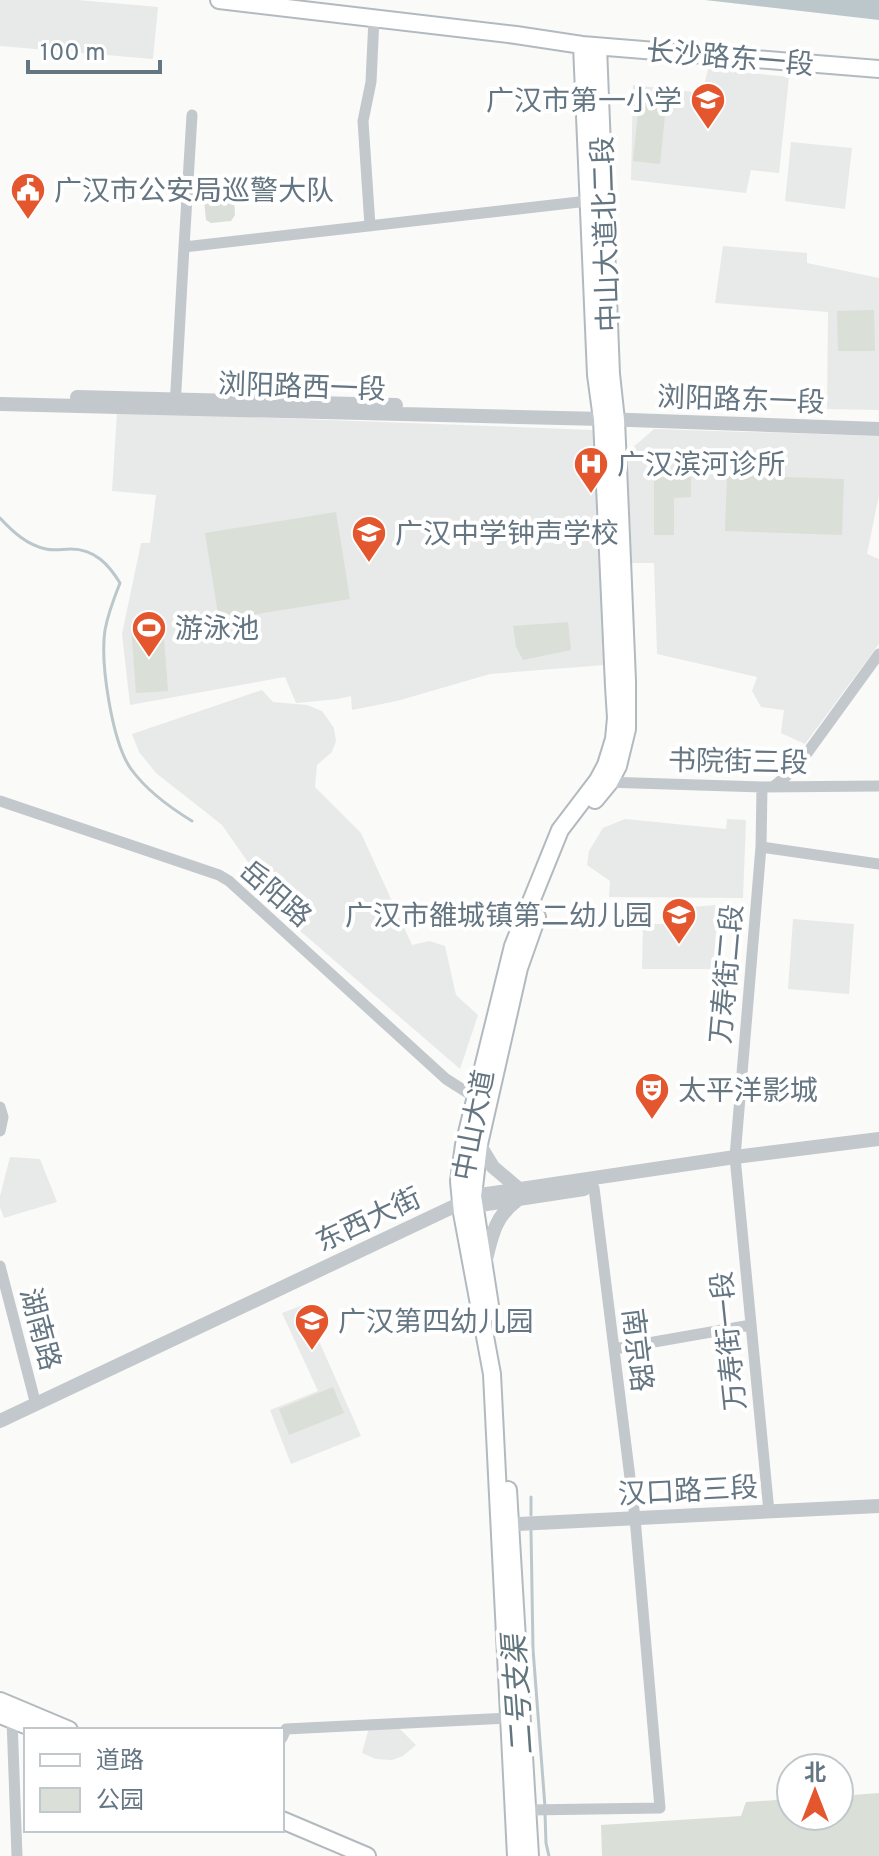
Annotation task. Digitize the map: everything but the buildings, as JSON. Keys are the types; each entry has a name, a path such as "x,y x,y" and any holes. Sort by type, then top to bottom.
{"main road":[{"name":"长沙路东一段","path":"219,0 590,46 879,69"},
{"name":"中山大道北二段","path":"590,46 588,201 596,375 606,417"},
{"name":"中山大道北二段","path":"590,46 611,374 606,417"},
{"name":"中山大道","path":"530,1856 539,1810 504,1525 492,1374 467,1205 519,968 568,837 603,782 614,739 616,718 606,417"},
{"name":"中山大道","path":"516,1856 509,1718 501,1371 484,1267 459,1181 464,1145 513,946 560,830 603,782"},
{"path":"0,1701 64,1728"},
{"path":"6,1717 33,1728"},
{"path":"284,1821 358,1855"},
{"path":"284,1831 358,1855"}],"street":[{"path":"370,226 363,121 371,82 374,18"},
{"path":"0,395 176,404 192,115"},
{"path":"184,247 588,201"},
{"name":"浏阳路西一段","path":"0,404 176,404 606,417"},
{"name":"浏阳路东一段","path":"606,417 879,429"},
{"path":"768,787 797,767 879,654"},
{"name":"书院街三段","path":"603,782 768,787 879,786"},
{"name":"万寿街二段","path":"735,1162 768,787"},
{"name":"岳阳路","path":"0,801 229,881 446,1079 476,1098"},
{"path":"761,847 879,864"},
{"path":"0,1107 3,1117 0,1131"},
{"name":"东西大街","path":"0,1421 467,1205 518,1194 879,1139"},
{"path":"479,1144 493,1167 518,1194 497,1222 484,1267"},
{"name":"东西大街","path":"518,1194 594,1188 735,1162 879,1148"},
{"name":"万寿街一段","path":"735,1162 769,1512"},
{"name":"南京路","path":"539,1810 660,1808 635,1518 594,1188"},
{"name":"东西大街","path":"0,1431 467,1205"},
{"name":"湖南路","path":"0,1266 36,1405"},
{"path":"614,1349 751,1325"},
{"name":"汉口路三段","path":"504,1525 879,1506"},
{"path":"6,1717 17,1856"},
{"path":"284,1734 286,1729 509,1718"}],"shaded area":[{"path":"0,0 78,0 158,7 153,59 0,46"},
{"path":"705,0 879,0 879,20"},
{"name":"广汉市第一小学","path":"708,69 789,77 779,173 751,170 746,193 631,180 633,85 702,93"},
{"path":"791,142 852,148 845,209 785,201"},
{"path":"723,246 807,253 807,263 879,278 879,410 827,409 828,312 715,303"},
{"name":"广汉中学钟声学校","path":"117,412 593,430 605,665 490,674 397,701 352,710 351,696 296,703 285,677 130,705 122,634 141,543 150,543 156,495 112,491"},
{"path":"654,429 879,436 879,495 867,554 879,559 879,644 805,744 781,733 784,710 761,707 752,691 757,677 657,654 654,563 628,563 623,456"},
{"path":"262,690 273,702 307,705 322,711 334,728 336,741 332,752 317,765 315,787 361,833 412,945 429,941 445,946 456,995 478,1015 460,1069 299,930 222,825 156,773 139,752 132,734"},
{"path":"625,819 726,829 727,819 746,820 743,898 609,897 610,881 587,865 589,851 603,828"},
{"name":"广汉市雒城镇第二幼儿园","path":"717,905 716,969 642,969 643,924 665,924 665,909"},
{"path":"793,919 854,924 849,994 788,989"},
{"path":"10,1157 40,1159 57,1202 4,1218 0,1196"},
{"name":"广汉第四幼儿园","path":"303,1305 361,1436 291,1464 270,1410 318,1391 282,1313"},
{"path":"397,1726 416,1745 403,1756 392,1760 376,1759 362,1753 369,1728"}],"green space":[{"path":"640,93 667,96 660,164 633,161"},
{"path":"230,194 234,198 235,215 231,221 211,223 206,220 204,200 208,195"},
{"path":"874,310 875,351 838,351 837,311"},
{"path":"727,475 844,479 842,535 725,531"},
{"path":"654,477 691,477 691,497 674,498 674,535 654,535"},
{"path":"336,512 350,599 219,620 205,533"},
{"path":"568,622 571,650 523,660 516,647 513,626"},
{"name":"游泳池","path":"163,624 168,691 136,693 131,626"},
{"path":"333,1387 344,1413 289,1435 279,1409"},
{"path":"879,1793 879,1856 602,1856 601,1825 741,1816 746,1802 775,1800 775,1832 855,1832 855,1795"}],"waterway":[{"name":"二号支渠","path":"0,518 21,537 39,547 80,550 94,555 106,564 120,583 108,618 104,644 109,702 118,741 131,769 144,784 192,821"},
{"name":"二号支渠","path":"531,1497 531,1515"},
{"name":"二号支渠","path":"531,1531 533,1649 545,1807"},
{"name":"二号支渠","path":"545,1814 549,1856"}],"place":[{"name":"广汉市第一小学","path":"708,131"},
{"name":"广汉市公安局巡警大队","path":"28,221"},
{"name":"广汉滨河诊所","path":"591,495"},
{"name":"广汉中学钟声学校","path":"369,564"},
{"name":"游泳池","path":"149,659"},
{"name":"广汉市雒城镇第二幼儿园","path":"679,946"},
{"name":"太平洋影城","path":"652,1121"},
{"name":"广汉第四幼儿园","path":"312,1352"}]}
